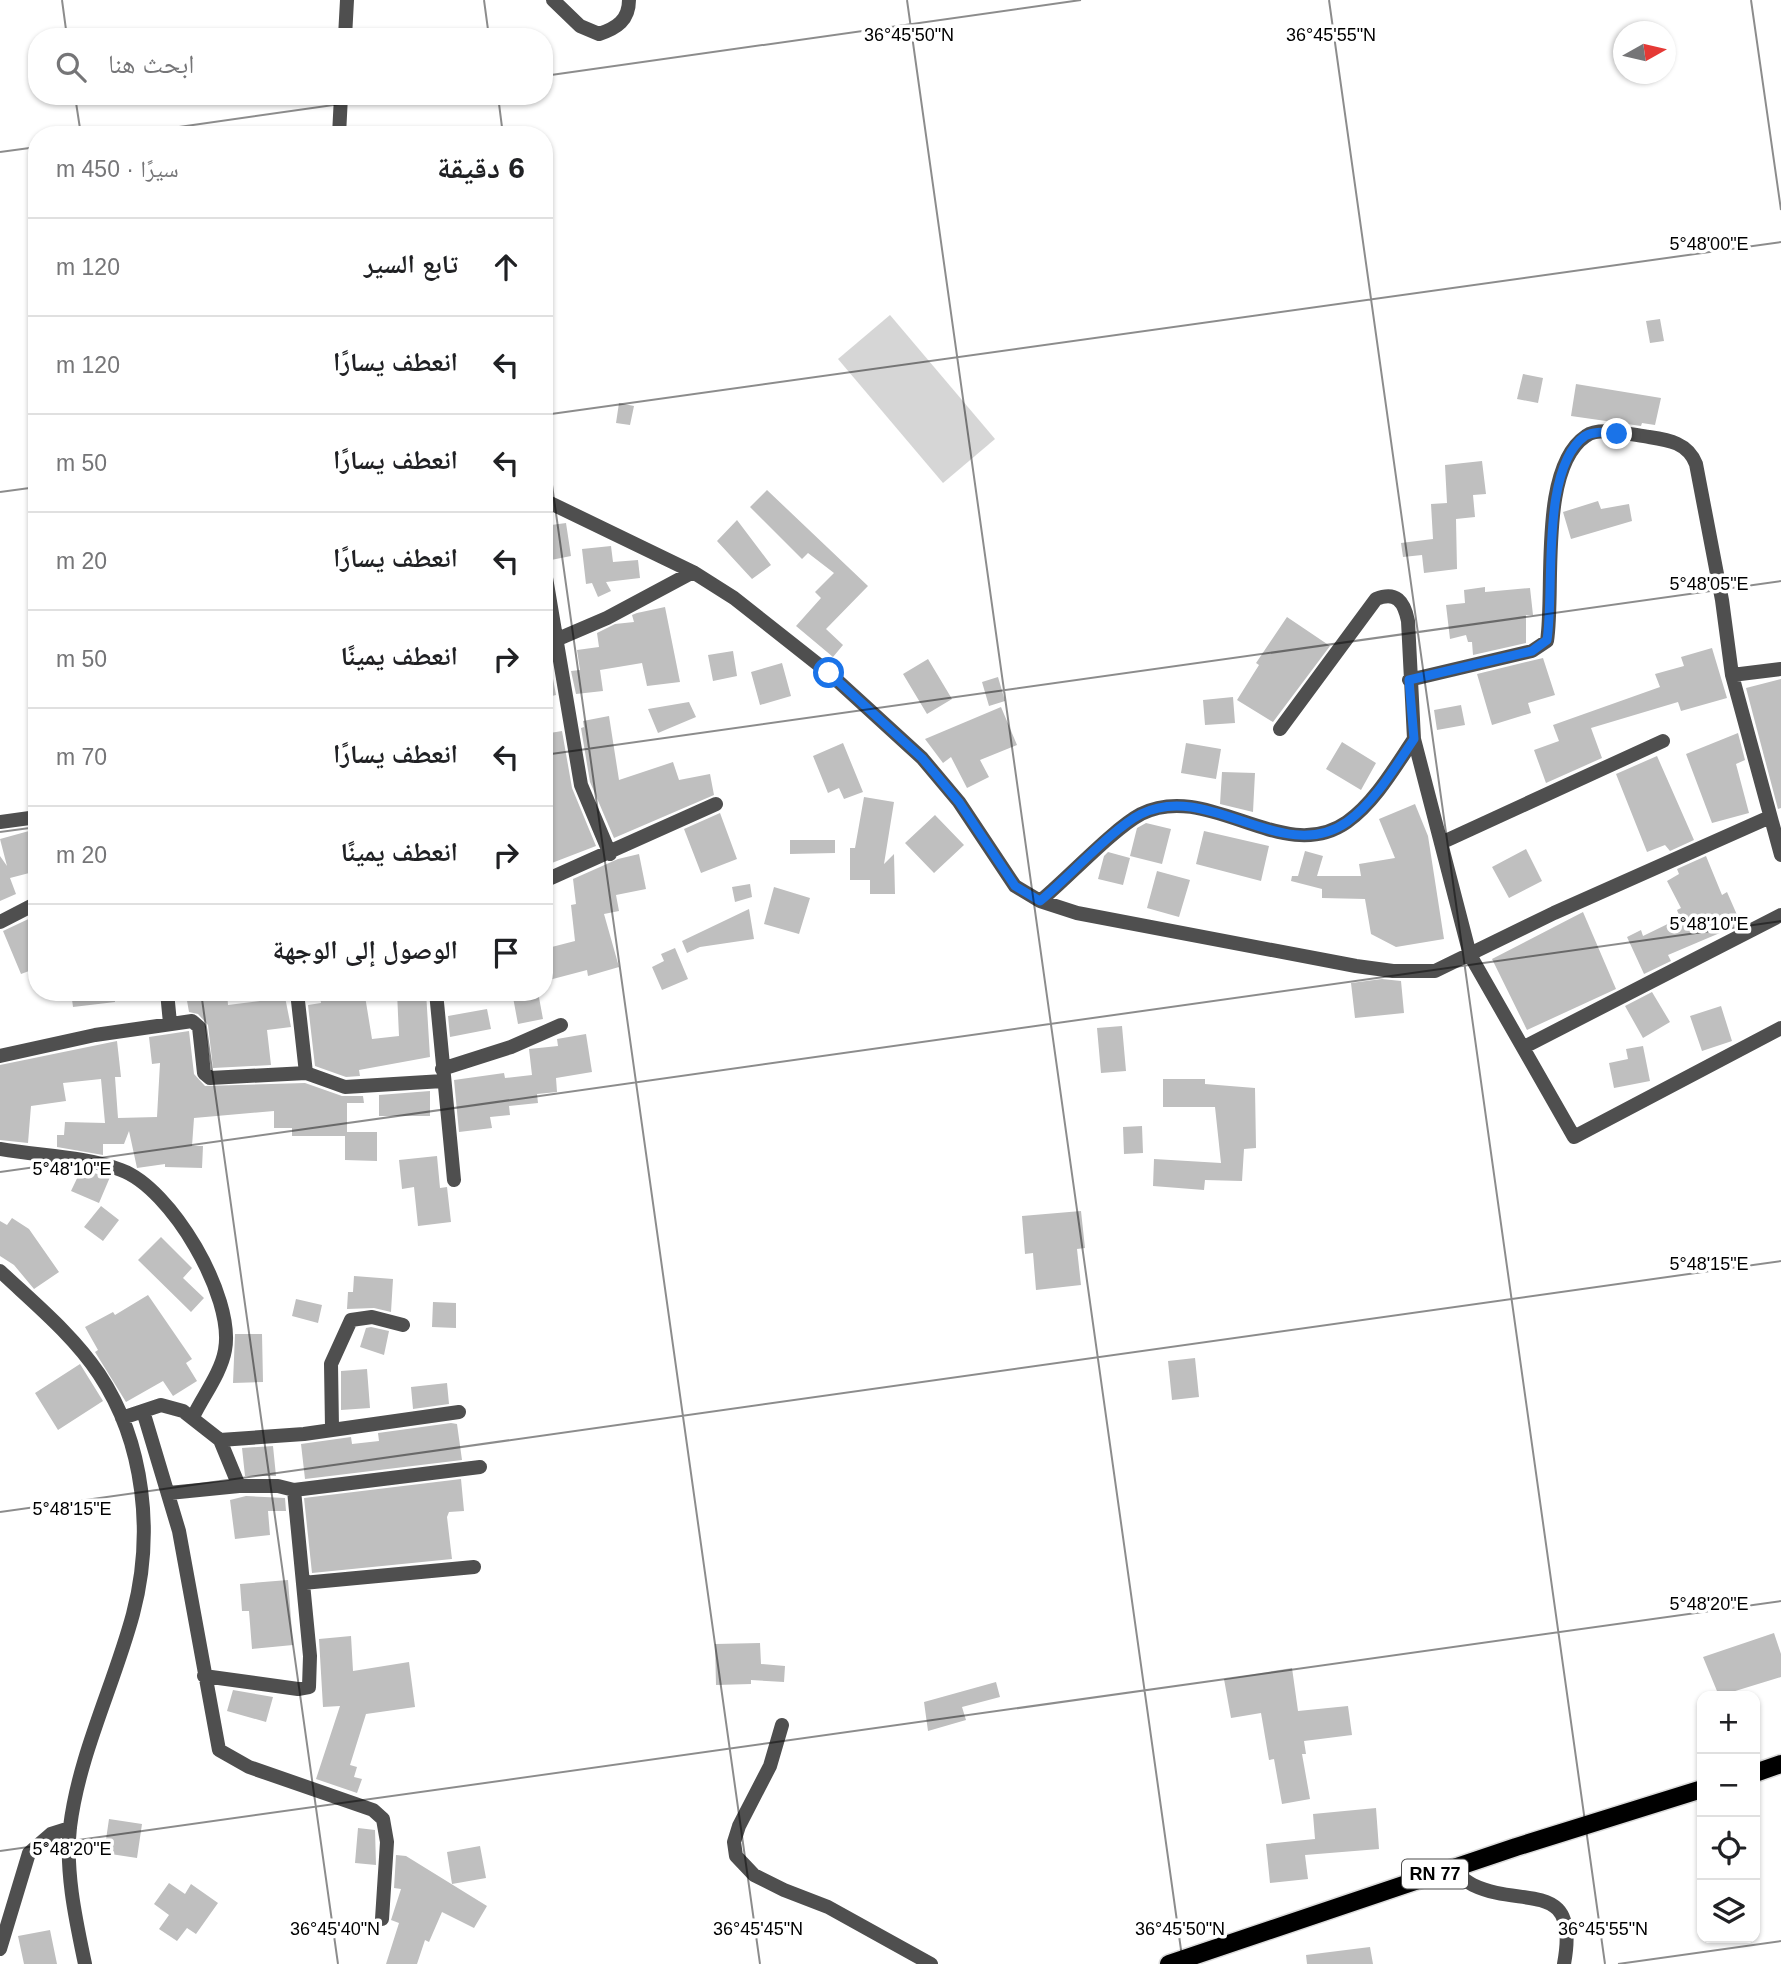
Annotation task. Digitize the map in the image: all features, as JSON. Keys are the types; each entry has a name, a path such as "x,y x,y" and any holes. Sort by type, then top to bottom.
{"main road":[{"path":"1760,1771 1781,1764"},
{"name":"RN 77","path":"1169,1964 1451,1869 1697,1791"}],"street":[{"path":"345,28 346,0"},
{"path":"553,0 580,26 599,34 616,28 624,21 629,11 629,0"},
{"path":"339,126 341,105"},
{"path":"1409,680 1532,651 1547,640 1556,496 1566,459 1586,436 1598,432 1652,438 1684,446 1692,453 1722,600 1732,675 1781,855"},
{"path":"553,504 693,572 734,598 819,665 922,758 959,802 1015,886 1040,901 1077,914 1392,971 1435,971 1554,913 1770,817"},
{"path":"553,640 607,618 693,572"},
{"path":"1280,729 1376,598 1387,594 1397,597 1405,606 1414,739 1443,842 1470,955 1574,1137 1781,1028"},
{"path":"553,660 581,785 611,854"},
{"path":"1732,675 1781,670"},
{"path":"1040,901 1141,814 1171,807 1209,808 1287,834 1331,830 1347,822 1362,808 1414,739"},
{"path":"1443,842 1663,741"},
{"path":"553,877 611,854 716,804"},
{"path":"0,822 28,818"},
{"path":"0,922 28,908"},
{"path":"1524,1047 1781,915"},
{"path":"168,1001 170,1023"},
{"path":"298,1001 306,1073"},
{"path":"437,1001 454,1180"},
{"path":"0,1056 95,1035 192,1021 199,1027 207,1077 306,1073 345,1087 442,1075 561,1025"},
{"path":"0,1149 122,1170 146,1185 186,1231 207,1269 219,1301 226,1349 193,1417"},
{"path":"0,1271 78,1346 99,1374 122,1418 141,1492 145,1532 133,1613 83,1766 70,1828 77,1923 85,1964"},
{"path":"332,1427 331,1364 351,1320 372,1317 403,1325"},
{"path":"122,1418 161,1405 173,1406 193,1417 220,1440 239,1486"},
{"path":"143,1411 179,1531 219,1749 249,1767 373,1810 383,1819 387,1842 382,1919"},
{"path":"220,1440 304,1434 332,1427 459,1412"},
{"path":"169,1493 239,1486 278,1486 294,1490 480,1467"},
{"path":"204,1676 306,1690 311,1680 294,1490"},
{"path":"303,1583 474,1567"},
{"path":"782,1724 770,1766 739,1826 734,1842 736,1856 754,1875 828,1907 931,1964"},
{"path":"0,1949 29,1853 51,1834 70,1828"},
{"path":"1451,1869 1473,1885 1554,1905 1565,1920 1569,1938 1564,1964"}],"shaded area":[{"path":"890,315 995,439 943,483 838,359"}],"building":[{"path":"1660,319 1664,341 1650,343 1646,321"},
{"path":"1523,374 1543,378 1538,403 1517,399"},
{"path":"1576,384 1661,398 1655,425 1642,423 1641,426 1571,416"},
{"path":"619,403 634,406 630,425 616,423"},
{"path":"1482,461 1486,494 1473,495 1475,517 1456,519 1457,569 1424,573 1422,555 1403,557 1401,543 1433,539 1431,504 1447,503 1445,465"},
{"path":"767,490 868,586 826,629 843,645 833,657 796,626 821,598 815,592 834,573 808,553 802,559 750,507"},
{"path":"1598,501 1601,509 1629,504 1632,521 1571,539 1563,512"},
{"path":"737,520 771,565 752,579 717,541"},
{"path":"566,523 571,556 553,560 553,525"},
{"path":"611,546 613,562 638,560 640,578 606,582 611,591 598,597 592,583 586,584 582,549"},
{"path":"1485,587 1485,592 1530,588 1533,615 1526,615 1526,643 1473,655 1472,642 1468,642 1466,635 1450,639 1446,605 1465,603 1464,590"},
{"path":"665,607 680,682 647,686 642,663 600,670 603,691 576,694 571,671 580,670 577,650 599,647 597,633 615,624 634,622 632,615"},
{"path":"1287,617 1330,646 1273,722 1237,700 1259,665 1256,663"},
{"path":"1712,648 1727,698 1681,711 1678,702 1591,728 1602,758 1546,783 1534,750 1559,741 1553,725 1660,687 1655,674 1684,666 1681,657"},
{"path":"733,651 737,676 713,681 708,655"},
{"path":"1543,658 1555,695 1528,703 1531,713 1492,725 1477,674"},
{"path":"928,659 952,699 927,714 903,674"},
{"path":"782,663 791,696 760,705 751,672"},
{"path":"998,677 1005,701 989,706 982,682"},
{"path":"1781,679 1781,808 1778,809 1746,688"},
{"path":"1233,697 1235,723 1205,725 1203,700"},
{"path":"689,702 696,717 658,733 648,709"},
{"path":"1461,705 1465,725 1437,730 1434,710"},
{"path":"1001,707 1017,745 980,760 989,777 967,788 951,757 943,763 925,739"},
{"path":"609,716 619,780 673,762 679,780 710,774 714,795 614,838 590,782 581,728 584,727 583,721"},
{"path":"562,731 572,788 596,846 553,863 553,732"},
{"path":"1738,733 1745,760 1736,764 1749,813 1712,823 1686,754"},
{"path":"1342,742 1376,763 1361,790 1326,769"},
{"path":"843,743 863,792 844,799 839,788 828,793 813,756"},
{"path":"1186,743 1221,749 1216,779 1181,773"},
{"path":"1657,756 1694,840 1670,851 1665,845 1647,852 1616,774"},
{"path":"1222,772 1255,773 1253,812 1220,804"},
{"path":"864,797 894,802 884,864 894,854 895,894 870,894 870,880 850,880 850,848 855,848"},
{"path":"1415,804 1428,836 1444,939 1396,947 1371,934 1365,899 1322,898 1322,889 1291,881 1292,876 1298,876 1305,851 1323,856 1317,876 1361,876 1359,864 1395,858 1379,819"},
{"path":"720,813 737,859 701,873 684,829"},
{"path":"935,815 964,845 934,873 905,843"},
{"path":"1146,823 1171,829 1162,864 1130,856 1137,828"},
{"path":"28,831 28,873 10,878 16,894 0,901 0,856 7,866 0,839"},
{"path":"1204,831 1269,846 1261,881 1196,864"},
{"path":"790,840 835,840 835,853 790,854"},
{"path":"1526,849 1542,881 1509,898 1492,867"},
{"path":"1108,852 1130,858 1123,885 1098,879 1104,856"},
{"path":"639,854 646,889 616,895 619,911 604,914 619,967 588,976 587,970 553,979 553,947 575,941 571,905 576,904 573,879 618,859"},
{"path":"1706,856 1722,895 1727,892 1741,924 1668,955 1671,961 1644,974 1627,937 1641,930 1643,936 1680,918 1677,910 1681,908 1667,881 1679,874 1677,869"},
{"path":"1157,871 1190,880 1179,917 1147,908"},
{"path":"750,884 752,897 735,902 732,887"},
{"path":"774,887 810,898 799,934 764,924"},
{"path":"749,909 754,939 700,947 687,953 682,941"},
{"path":"1583,912 1616,989 1527,1030 1492,959"},
{"path":"28,919 28,971 21,974 3,931"},
{"path":"675,948 688,979 662,990 652,967 664,961 661,954"},
{"path":"1382,979 1401,981 1404,1013 1355,1018 1351,983"},
{"path":"1652,992 1670,1022 1643,1038 1625,1006"},
{"path":"72,1001 115,1001 115,1002 73,1007"},
{"path":"187,1001 228,1001 228,1005 286,1001 291,1027 267,1030 271,1065 213,1068 208,1025 198,1014 189,1012"},
{"path":"366,1001 372,1039 399,1036 397,1001 427,1001 430,1057 359,1070 360,1076 346,1077 315,1066 308,1005"},
{"path":"514,1001 540,1001 543,1019 518,1024"},
{"path":"1721,1006 1732,1041 1702,1051 1690,1016"},
{"path":"487,1009 491,1029 450,1037 448,1016"},
{"path":"1122,1026 1126,1071 1101,1073 1097,1028"},
{"path":"189,1031 194,1074 205,1086 305,1083 342,1096 363,1096 364,1103 347,1103 347,1132 377,1132 377,1161 345,1160 345,1136 292,1136 292,1128 274,1128 274,1111 194,1118 192,1146 203,1146 202,1168 165,1167 165,1164 137,1168 129,1131 124,1144 103,1144 103,1155 57,1147 57,1135 64,1135 65,1122 105,1123 101,1079 63,1083 66,1101 31,1106 28,1143 0,1140 0,1065 117,1041 121,1077 115,1077 118,1118 157,1117 160,1063 152,1064 149,1037"},
{"path":"586,1034 592,1072 556,1078 557,1092 537,1094 538,1103 509,1106 510,1115 490,1117 492,1128 459,1132 454,1080 504,1073 505,1078 532,1075 529,1049 558,1046 557,1039"},
{"path":"1643,1046 1650,1081 1614,1088 1609,1063 1628,1059 1626,1049"},
{"path":"1163,1079 1205,1079 1205,1084 1255,1088 1256,1148 1244,1149 1242,1181 1205,1180 1204,1190 1153,1186 1154,1159 1221,1163 1215,1107 1163,1107"},
{"path":"430,1091 430,1116 379,1116 379,1095"},
{"path":"1142,1126 1143,1153 1124,1154 1123,1127"},
{"path":"437,1156 440,1188 447,1187 451,1222 418,1226 414,1187 402,1189 399,1160"},
{"path":"81,1170 110,1177 99,1203 71,1191"},
{"path":"101,1206 119,1220 103,1241 84,1227"},
{"path":"1081,1211 1085,1248 1077,1249 1081,1285 1036,1290 1033,1253 1025,1254 1022,1216"},
{"path":"12,1218 29,1229 59,1272 34,1289 14,1265 0,1256 0,1221 7,1225"},
{"path":"161,1237 192,1268 183,1278 204,1298 191,1312 138,1260"},
{"path":"354,1276 393,1279 391,1312 374,1308 347,1309 348,1292 353,1292"},
{"path":"148,1295 192,1359 186,1363 197,1381 173,1396 163,1381 126,1402 95,1352 98,1350 85,1327 113,1312 115,1315"},
{"path":"296,1299 322,1305 318,1323 292,1316"},
{"path":"433,1302 456,1303 456,1328 432,1327"},
{"path":"366,1328 389,1331 384,1355 360,1347"},
{"path":"235,1334 262,1334 263,1382 233,1383"},
{"path":"1195,1358 1199,1397 1172,1400 1168,1361"},
{"path":"80,1364 103,1401 58,1430 35,1393"},
{"path":"367,1369 370,1408 341,1410 341,1371"},
{"path":"447,1383 449,1404 413,1409 411,1387"},
{"path":"457,1424 462,1460 305,1479 301,1444 351,1437 352,1444 379,1441 378,1433"},
{"path":"273,1446 276,1476 245,1476 242,1448"},
{"path":"461,1479 464,1511 449,1512 447,1517 452,1559 312,1573 304,1498"},
{"path":"246,1496 285,1498 286,1511 268,1511 270,1535 235,1539 230,1500"},
{"path":"288,1580 293,1645 252,1649 249,1611 242,1611 240,1584"},
{"path":"1774,1633 1781,1654 1781,1677 1735,1691 1717,1691 1703,1657"},
{"path":"351,1636 353,1671 409,1662 415,1707 366,1714 350,1765 357,1767 354,1777 362,1779 357,1793 316,1779 340,1706 323,1707 319,1639"},
{"path":"760,1643 761,1664 785,1666 784,1682 751,1680 751,1684 716,1685 715,1644"},
{"path":"1292,1668 1298,1711 1348,1706 1352,1735 1304,1741 1306,1754 1302,1754 1310,1799 1282,1804 1274,1759 1269,1760 1261,1713 1231,1718 1224,1679"},
{"path":"996,1682 1000,1697 962,1707 966,1720 928,1731 924,1702"},
{"path":"233,1690 273,1697 266,1722 227,1711"},
{"path":"1376,1808 1379,1849 1305,1855 1308,1879 1270,1883 1266,1844 1315,1839 1313,1814"},
{"path":"109,1819 142,1824 137,1858 104,1853"},
{"path":"358,1828 375,1830 376,1865 355,1863"},
{"path":"480,1846 486,1878 452,1884 447,1852"},
{"path":"396,1855 406,1856 487,1906 474,1928 442,1912 429,1942 425,1940 417,1964 386,1964 399,1923 391,1920 401,1889 394,1888"},
{"path":"169,1883 185,1894 191,1884 218,1903 196,1934 187,1928 177,1941 159,1929 169,1915 154,1904"},
{"path":"50,1930 57,1964 24,1964 18,1936"},
{"path":"1370,1947 1373,1964 1307,1964 1306,1955"}],"route":[{"path":"829,673 922,758 959,802 1015,886 1040,901 1141,814 1171,807 1209,808 1287,834 1311,834 1331,830 1347,822 1362,808 1414,739 1409,680 1532,651 1547,640 1548,583 1556,496 1566,459 1586,436 1598,432 1617,434"}]}
